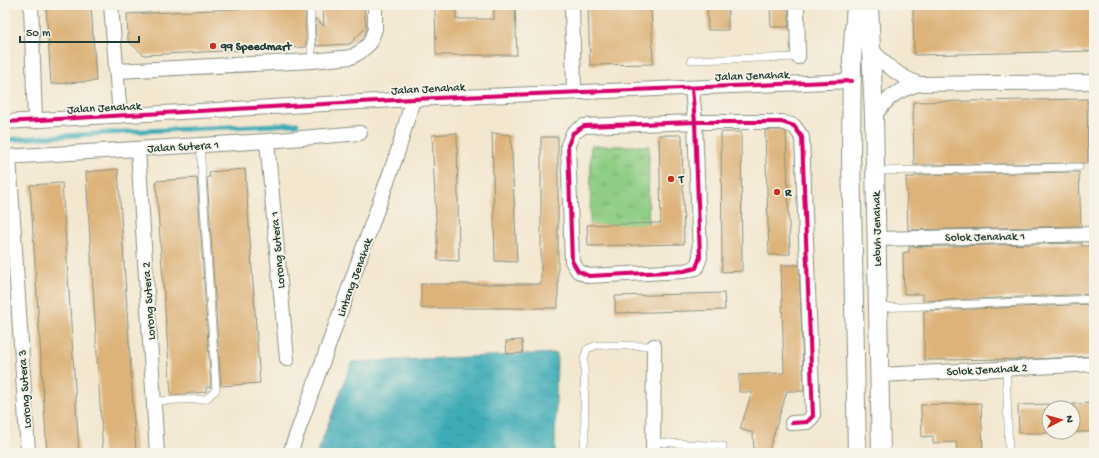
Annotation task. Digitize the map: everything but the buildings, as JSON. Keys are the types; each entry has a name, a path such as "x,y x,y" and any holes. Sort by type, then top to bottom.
{"street":[{"path":"31,5 35,121"},
{"path":"111,5 120,116"},
{"path":"117,71 312,61 351,57 360,52 370,43 375,29 375,5"},
{"path":"572,5 574,92"},
{"path":"797,5 798,57"},
{"name":"Lebuh Jenahak","path":"856,5 852,58 851,155 857,453"},
{"name":"Lebuh Jenahak","path":"869,5 874,116 882,453"},
{"path":"871,48 880,60 892,70 904,78 919,84"},
{"name":"Jalan Jenahak","path":"5,122 413,99 852,81"},
{"path":"874,116 885,100 901,89 919,84 1094,82"},
{"path":"692,88 695,122 700,257 696,268 684,271 588,276 578,271 572,261 568,145 573,132 584,126 695,122 782,122 794,126 802,137 813,416 807,422 792,423"},
{"name":"Lintang Jenahak","path":"290,453 398,151 413,99"},
{"name":"Jalan Sutera 1","path":"7,157 267,141 360,133"},
{"name":"Lorong Sutera 1","path":"267,141 287,359"},
{"name":"Lorong Sutera 2","path":"138,149 157,453"},
{"name":"Lorong Sutera 3","path":"7,157 28,453"},
{"name":"Solok Jenahak 1","path":"876,239 1094,234"},
{"path":"654,346 654,447"},
{"name":"Solok Jenahak 2","path":"880,375 1094,364"}],"lane":[{"path":"111,5 127,5"},
{"path":"310,5 312,61"},
{"path":"691,60 798,57"},
{"path":"154,401 206,399 216,390 200,145"},
{"path":"875,171 1079,167"},
{"path":"878,308 1094,299"},
{"path":"583,453 585,435 584,359 588,349 597,345 654,346"},
{"path":"1006,368 1009,453"},
{"path":"654,447 723,446 722,453"}],"green space":[{"path":"591,146 649,146 648,229 590,229"}],"water":[{"path":"557,353 555,453 317,453 352,362"}],"waterway":[{"path":"5,140 122,132 297,124"}],"cycle path":[{"path":"5,122 413,99 852,81"},
{"path":"692,88 695,122 700,257 696,268 684,271 589,276 578,271 572,261 568,145 573,133 584,126 695,122 782,122 794,126 802,137 813,416 807,422 792,423"}],"place":[{"name":"99 Speedmart","path":"213,46"},
{"name":"T","path":"671,179"},
{"name":"R","path":"777,192"}]}
